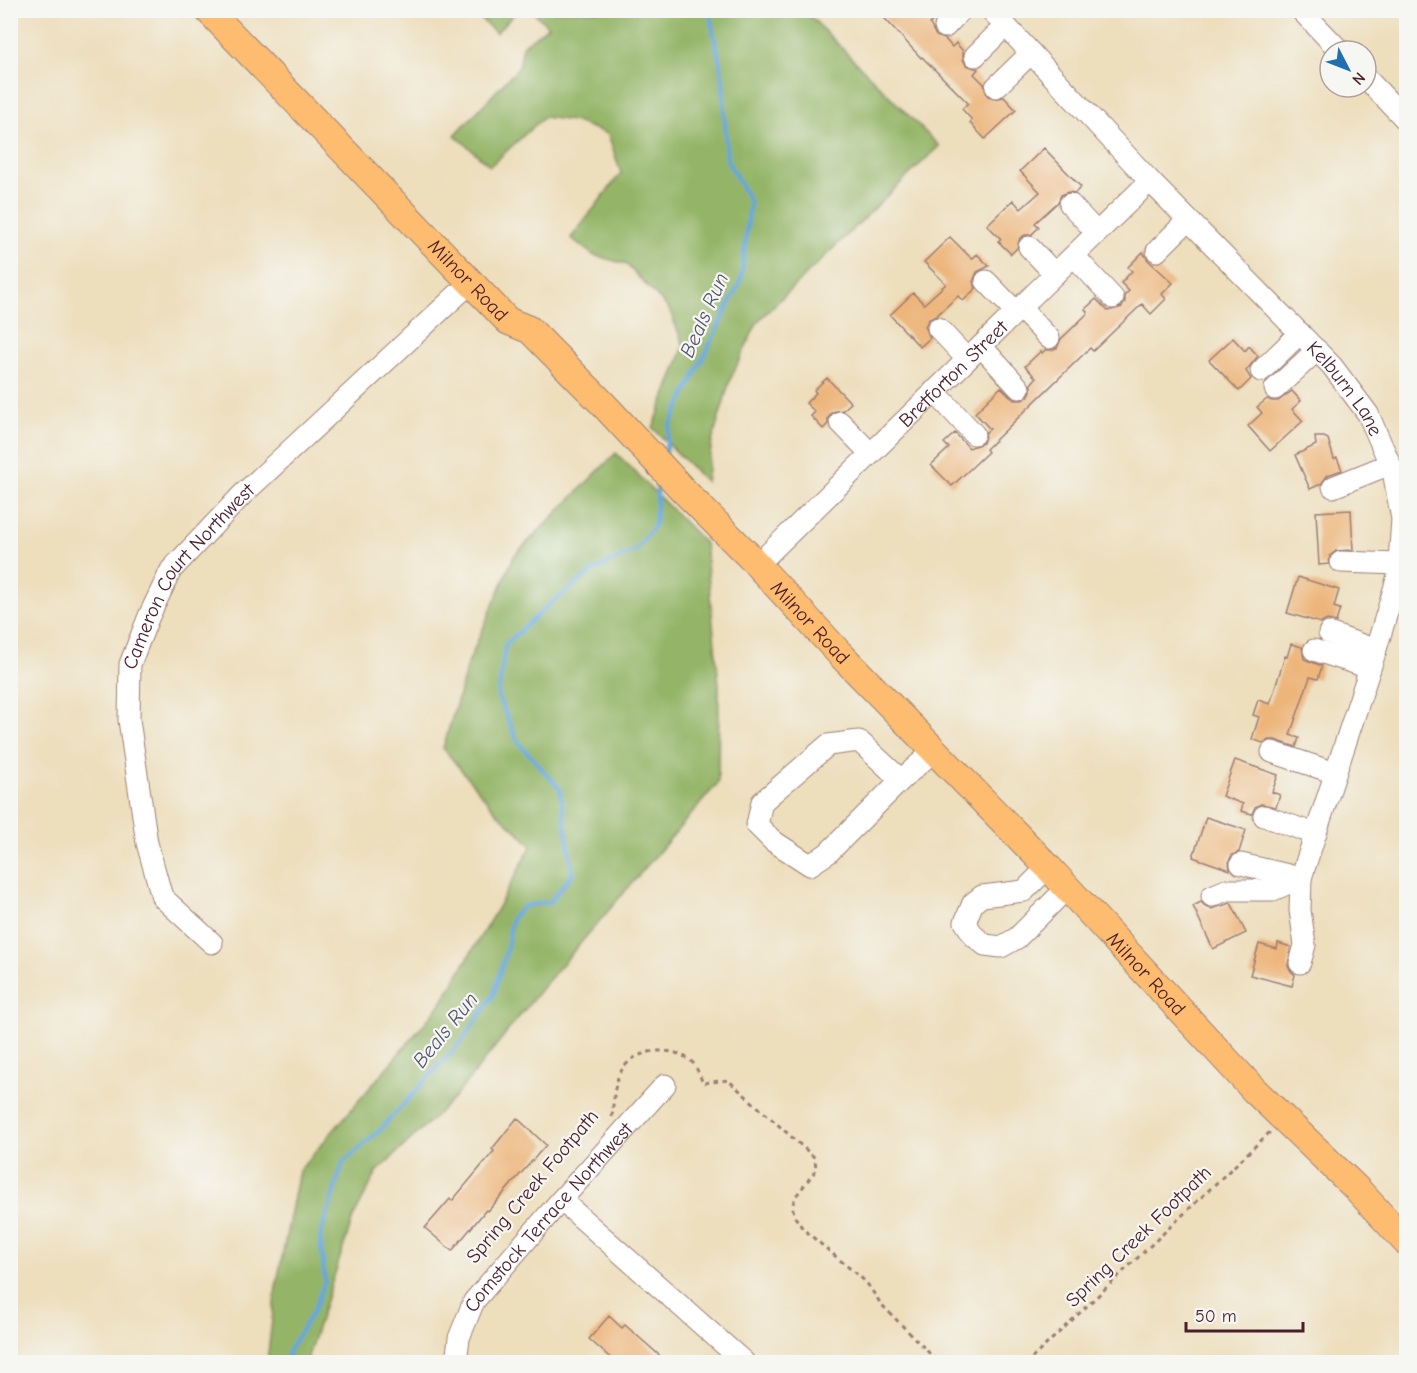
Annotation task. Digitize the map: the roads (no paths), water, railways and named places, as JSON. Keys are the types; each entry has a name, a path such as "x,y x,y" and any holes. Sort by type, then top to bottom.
{"main road":[{"name":"Milnor Road","path":"208,10 508,321 530,330 840,654 1048,867 1246,1083 1357,1189 1407,1242"}],"street":[{"path":"945,27 961,10"},
{"path":"1301,10 1329,39"},
{"path":"975,56 998,18"},
{"name":"Kelburn Lane","path":"998,18 1150,181 1332,366 1368,414 1393,471 1404,519 1398,576 1301,878 1300,910 1305,945 1300,963"},
{"path":"996,87 1031,53"},
{"path":"1378,90 1407,120"},
{"name":"Bretforton Street","path":"757,565 1150,181"},
{"path":"1070,204 1097,233"},
{"path":"1157,251 1188,220"},
{"path":"1029,248 1055,274"},
{"path":"1074,256 1113,298"},
{"name":"Cameron Court Northwest","path":"212,943 162,897 147,843 129,720 130,664 148,616 171,570 243,495 471,282"},
{"path":"986,282 1049,338"},
{"path":"938,328 1019,388"},
{"path":"1261,371 1300,333"},
{"path":"1275,389 1317,350"},
{"path":"934,391 974,434"},
{"path":"840,422 870,453"},
{"path":"1333,487 1390,464"},
{"path":"1341,562 1399,564"},
{"path":"1329,633 1373,659"},
{"path":"1314,650 1373,659"},
{"path":"901,780 859,741 828,745 762,802 757,825 773,841 810,865 828,853 901,780 935,750"},
{"path":"1272,752 1335,773"},
{"path":"1264,816 1315,834"},
{"path":"1241,864 1301,878"},
{"path":"1048,867 1024,891 982,896 973,903 965,922 974,936 985,945 1001,947 1017,938 1067,888"},
{"path":"1212,896 1226,890 1273,890 1301,878"},
{"name":"Comstock Terrace Northwest","path":"456,1362 459,1338 474,1301 665,1085"},
{"path":"561,1200 744,1362"}],"waterway":[{"name":"Beals Run","path":"665,454 670,426 741,280 750,202 727,160 723,79 709,10"},
{"name":"Beals Run","path":"289,1362 288,1352 314,1310 325,1281 320,1237 343,1163 379,1131 463,1040 493,996 507,949 512,918 524,906 550,902 573,873 560,789 518,742 498,697 505,645 551,603 593,571 636,550 655,524 658,482"}]}
